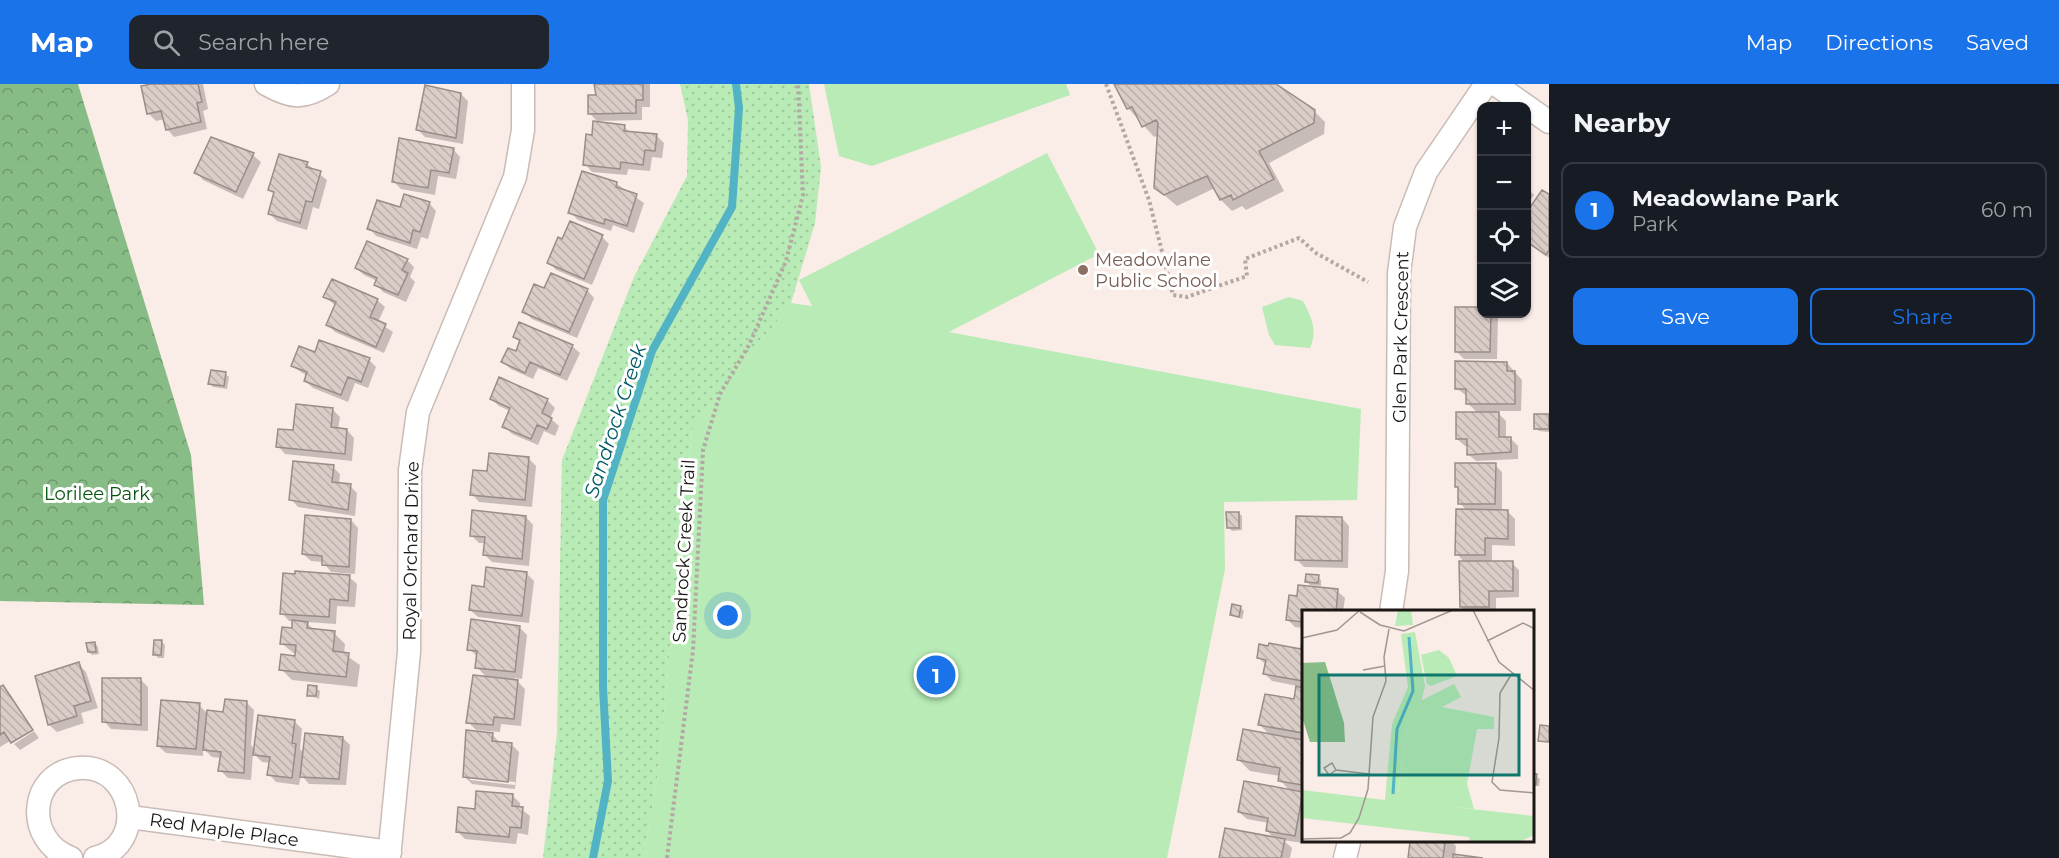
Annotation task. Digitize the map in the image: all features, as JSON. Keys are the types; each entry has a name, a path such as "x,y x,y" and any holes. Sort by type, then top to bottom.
{"street":[{"path":"266,84 285,94 301,96 314,93 328,84"},
{"name":"Royal Orchard Drive","path":"390,855 409,652 410,470 418,412 514,177 523,130 523,84"},
{"name":"Glen Park Crescent","path":"1391,610 1397,571 1399,273 1405,227 1426,172 1486,84"},
{"path":"1495,84 1549,122"},
{"name":"Red Maple Place","path":"71,858 59,854 49,845 37,820 41,795 50,782 63,772 79,768 99,770 114,778 128,801 130,817 126,834 116,846 95,858"},
{"name":"Red Maple Place","path":"130,817 390,855"},
{"path":"1345,858 1349,843"}],"path":[{"name":"Sandrock Creek Trail","path":"667,858 693,650 703,450 720,394 749,345 786,261 803,195 798,84"},
{"path":"1106,84 1149,200 1173,295 1187,297 1247,276 1245,259 1299,238 1316,253 1368,282"}],"green space":[{"name":"Lorilee Park","path":"0,84 78,84 191,455 204,605 0,601"},
{"path":"680,84 809,84 821,167 815,223 791,303 692,430 657,781 643,858 543,858 557,734 562,460 634,277 687,176 688,120"},
{"path":"824,84 1066,84 1070,95 872,166 839,156"},
{"path":"1047,153 1099,254 949,332 1361,409 1357,500 1224,502 1225,569 1167,858 643,858 657,781 692,430 791,303 812,306 799,280"},
{"path":"1289,297 1303,301 1309,312 1313,330 1310,348 1275,345 1269,335 1262,307"}],"building":[{"path":"198,84 202,102 197,103 201,122 166,130 161,111 147,114 141,86"},
{"path":"594,84 643,84 643,100 636,100 636,113 588,114 588,95 596,95"},
{"path":"1114,84 1276,84 1315,110 1314,123 1259,151 1274,179 1233,200 1231,195 1220,200 1207,176 1164,195 1154,188 1158,123 1156,120 1142,127 1132,107 1127,109"},
{"path":"425,85 461,93 456,138 416,130"},
{"path":"593,121 625,125 624,131 657,134 655,151 645,150 643,165 621,162 620,169 583,165 586,134 592,135"},
{"path":"211,137 254,153 236,192 194,173"},
{"path":"399,138 454,148 449,173 431,170 428,188 392,182"},
{"path":"279,154 308,162 306,167 321,171 312,202 306,201 300,223 268,214 274,192 268,190"},
{"path":"582,171 617,182 616,187 637,194 627,226 605,219 604,224 568,213"},
{"path":"1542,190 1549,194 1549,250 1546,255 1531,244 1531,206"},
{"path":"404,194 430,202 420,232 413,230 410,243 367,229 377,200 400,207"},
{"path":"570,221 603,235 584,279 547,263 558,237 562,239"},
{"path":"367,241 408,259 402,270 408,273 398,295 374,285 377,278 355,268"},
{"path":"551,273 588,289 569,332 522,312 534,284 544,288"},
{"path":"332,279 378,299 370,317 386,324 376,347 326,325 336,302 323,297"},
{"path":"1455,307 1477,307 1477,318 1491,318 1490,352 1455,352"},
{"path":"519,322 573,345 560,375 530,362 525,373 501,362 508,348 516,351 520,340 513,337"},
{"path":"319,340 370,358 361,382 348,377 341,395 304,381 307,372 291,366 299,346 315,352"},
{"path":"1455,361 1507,362 1507,371 1515,371 1515,404 1466,404 1466,389 1455,389"},
{"path":"211,370 226,372 224,386 208,384"},
{"path":"499,377 548,399 542,413 552,418 547,429 537,425 531,439 502,427 510,408 490,399"},
{"path":"296,404 333,408 331,427 347,429 345,454 276,447 278,429 293,430"},
{"path":"1456,412 1499,412 1499,437 1511,437 1511,452 1467,455 1467,439 1456,439"},
{"path":"1534,414 1549,414 1549,429 1534,429"},
{"path":"489,453 529,457 525,500 470,495 473,470 487,471"},
{"path":"293,461 334,465 332,482 351,484 348,510 289,500"},
{"path":"1455,463 1496,463 1495,504 1458,504"},
{"path":"1456,509 1508,510 1508,539 1485,538 1485,555 1455,555"},
{"path":"472,510 526,516 522,559 483,555 485,537 470,536"},
{"path":"1226,512 1239,512 1239,528 1227,528"},
{"path":"305,515 351,519 349,567 322,565 322,556 302,554"},
{"path":"1296,516 1342,517 1342,561 1295,560"},
{"path":"1459,561 1513,561 1513,591 1489,591 1489,607 1460,607"},
{"path":"486,567 527,572 522,616 469,610 472,585 484,587"},
{"path":"295,571 350,575 348,601 330,599 329,617 280,614 283,573 295,574"},
{"path":"1306,574 1319,575 1318,583 1305,582"},
{"path":"1298,585 1338,589 1336,610 1302,610 1302,622 1286,620 1289,595 1297,596"},
{"path":"1232,604 1241,606 1239,617 1230,615"},
{"path":"471,619 520,626 515,672 475,668 477,651 467,650"},
{"path":"292,620 308,622 307,628 335,631 333,651 349,653 346,677 279,670 281,654 295,656 296,645 280,644 282,627 292,628"},
{"path":"154,640 162,640 161,655 153,655"},
{"path":"95,642 96,652 88,652 86,643"},
{"path":"1269,643 1301,649 1302,643 1302,681 1263,674 1266,660 1257,658 1259,644 1268,646"},
{"path":"79,662 91,701 74,706 77,716 48,725 35,676"},
{"path":"473,675 518,680 514,719 494,717 493,725 466,723"},
{"path":"102,678 141,678 141,725 102,722"},
{"path":"3,685 33,730 11,743 4,732 0,735 0,687"},
{"path":"308,685 317,686 316,696 307,696"},
{"path":"1296,686 1302,688 1302,733 1258,725 1265,694 1294,699"},
{"path":"225,699 247,701 244,773 218,771 221,752 203,750 207,710 223,712"},
{"path":"161,700 200,703 196,749 157,746"},
{"path":"258,715 295,720 292,743 296,744 292,778 267,775 270,757 253,755"},
{"path":"1540,725 1549,726 1549,742 1538,741"},
{"path":"1243,729 1302,740 1302,785 1278,781 1280,768 1237,760"},
{"path":"466,730 493,733 492,741 512,743 508,782 463,777"},
{"path":"305,733 343,737 339,779 300,777"},
{"path":"1534,774 1537,774 1536,784 1534,784"},
{"path":"1244,781 1302,792 1295,836 1266,831 1268,818 1238,812"},
{"path":"476,791 513,794 512,806 523,807 521,828 510,827 509,837 456,832 458,807 475,809"},
{"path":"1225,828 1285,839 1281,858 1219,858"},
{"path":"1410,843 1445,843 1443,858 1408,858"},
{"path":"1453,854 1483,858 1453,858"}],"waterway":[{"name":"Sandrock Creek","path":"593,858 608,781 603,687 603,500 652,351 732,207 739,108 736,84"}],"place":[{"name":"Meadowlane Public School","path":"1083,270"},
{"name":"Meadowlane Park","path":"936,675"}]}
